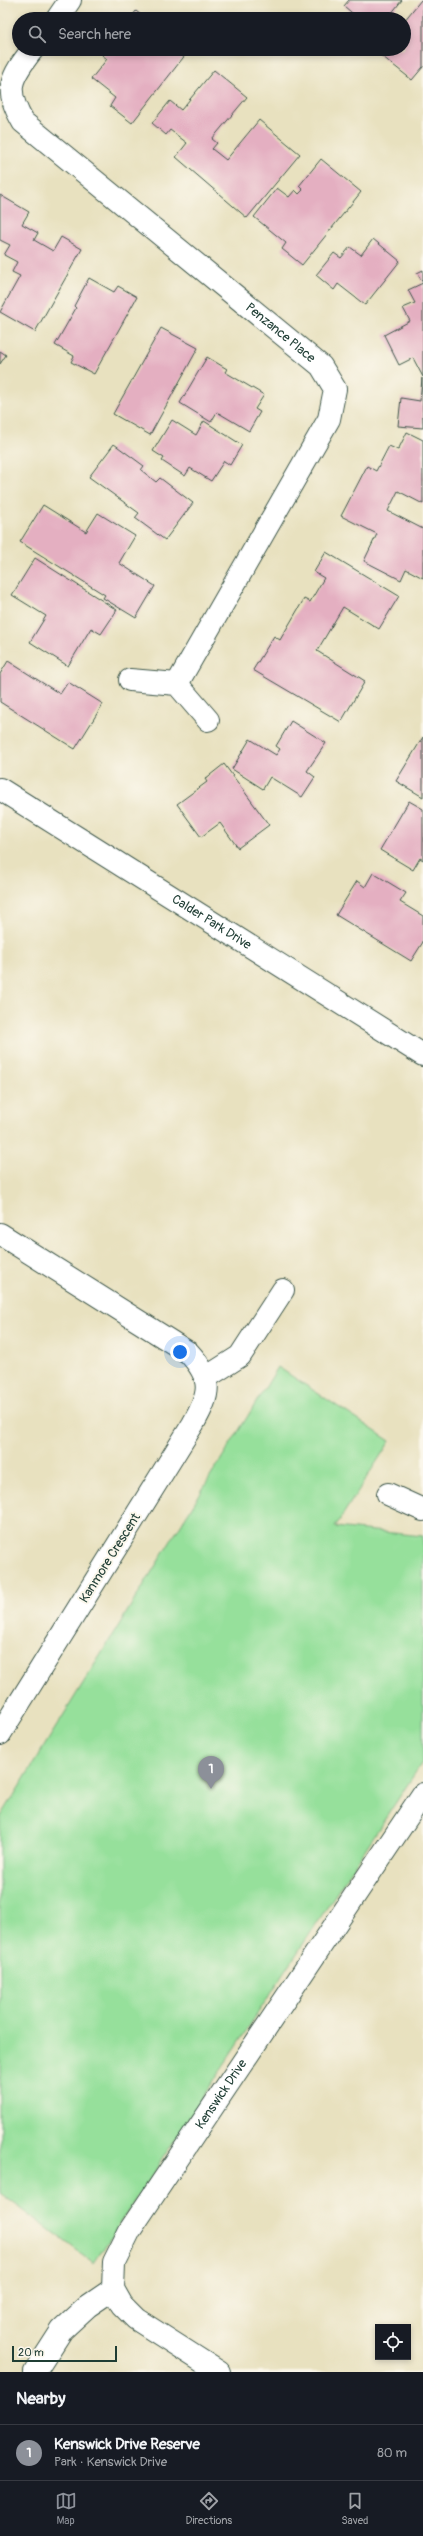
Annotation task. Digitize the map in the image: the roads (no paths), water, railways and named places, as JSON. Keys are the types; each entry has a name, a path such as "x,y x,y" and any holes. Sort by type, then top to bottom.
{"street":[{"path":"62,12 70,0"},
{"name":"Penzance Place","path":"28,56 14,77 5,98 23,122 321,366 336,389 329,419 177,684"},
{"path":"130,680 177,684 208,720"},
{"name":"Calder Park Drive","path":"0,790 423,1055"},
{"path":"0,1234 173,1340 196,1361 207,1377 240,1356 283,1290"},
{"name":"Kanmore Crescent","path":"0,1734 194,1424 203,1407 208,1392 207,1377"},
{"path":"388,1494 423,1510"},
{"name":"Kenswick Drive","path":"113,2289 114,2262 130,2230 423,1794"},
{"path":"34,2372 62,2330 88,2306 113,2289 122,2305 136,2319 219,2372"}],"place":[{"name":"Kenswick Drive Reserve","path":"211,1789"}]}
